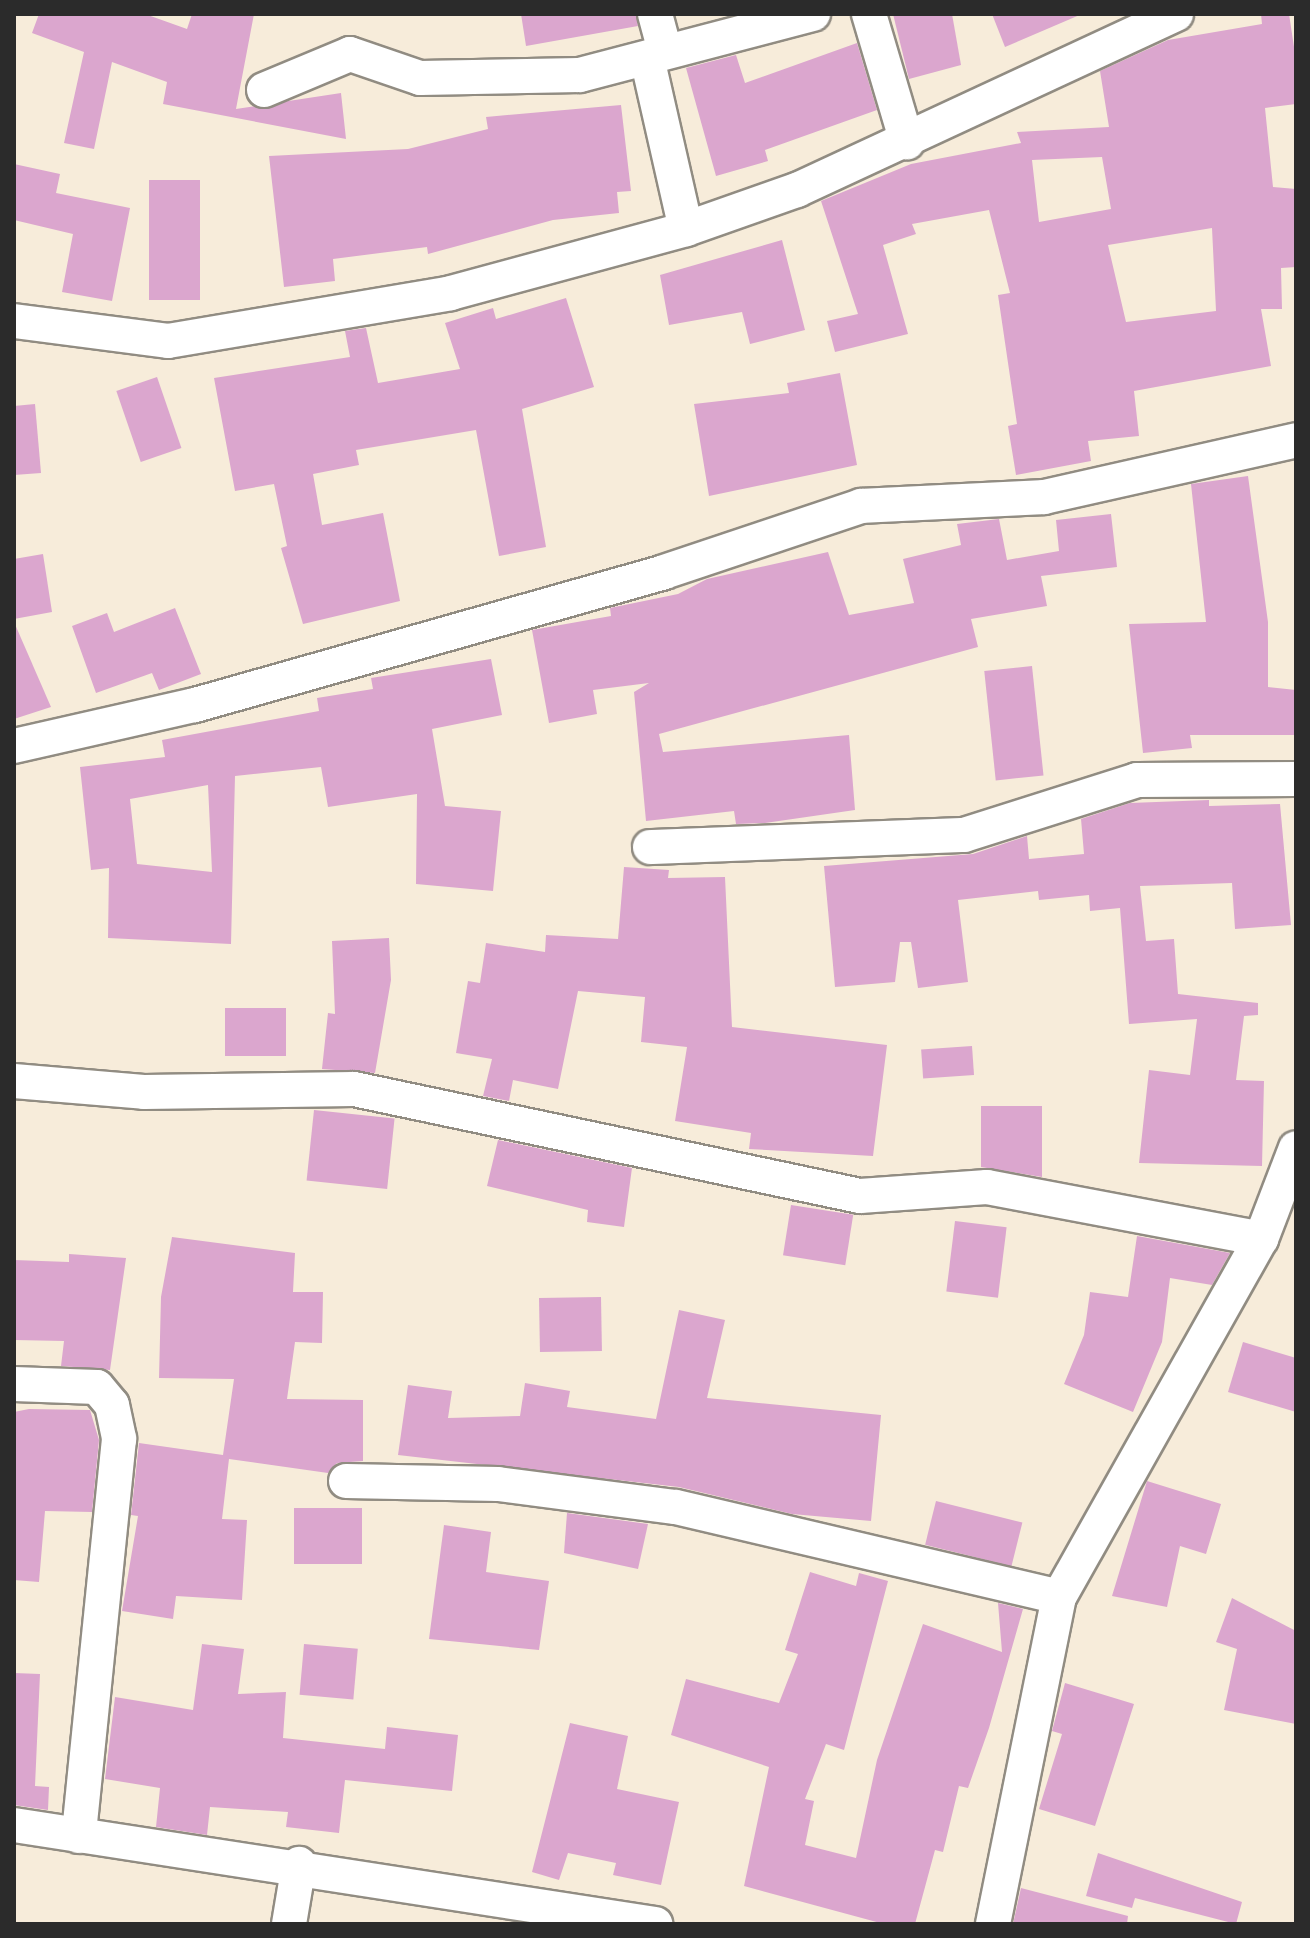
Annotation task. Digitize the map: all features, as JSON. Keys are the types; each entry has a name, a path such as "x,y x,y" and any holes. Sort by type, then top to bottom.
{"street":[{"path":"655,14 656,57 686,229"},
{"path":"264,90 350,54 420,78 493,81 656,57 813,14"},
{"path":"869,14 907,142"},
{"path":"14,321 168,341 451,293 686,229 907,142 1119,35 1176,14"},
{"path":"14,746 195,705 664,572 861,506 1044,497 1296,440"},
{"path":"650,847 964,835 1137,780 1296,779"},
{"path":"14,1081 144,1092 354,1089 860,1196 987,1187 1261,1239"},
{"path":"993,1924 1059,1597 1261,1239 1288,1197 1296,1148"},
{"path":"14,1384 97,1387 112,1405 119,1439 79,1836"},
{"path":"346,1481 498,1484 676,1507 1059,1597"},
{"path":"14,1825 299,1864 571,1917 655,1924"},
{"path":"289,1924 299,1864"}],"building":[{"path":"39,14 145,14 187,29 192,14 254,14 236,109 341,93 346,139 163,104 167,82 112,62 94,149 64,143 84,52 32,33"},
{"path":"521,14 636,14 638,26 526,46"},
{"path":"893,14 952,14 961,65 909,79"},
{"path":"992,14 1082,14 1005,47"},
{"path":"1261,14 1289,14 1296,60 1296,104 1265,108 1273,187 1296,189 1296,267 1281,268 1282,309 1261,309 1271,366 1134,391 1139,436 1088,441 1091,461 1016,475 1008,426 1017,424 998,295 1010,293 989,210 912,224 916,234 883,245 908,334 835,352 827,321 858,314 821,201 911,164 1021,143 1017,132 1109,127 1100,71 1168,40 1262,24","holes":["1102,157 1111,209 1039,222 1032,160","1212,228 1216,311 1126,322 1108,245"]},
{"path":"857,43 877,110 765,150 768,161 716,176 686,68 736,55 745,83"},
{"path":"621,105 631,191 617,192 619,213 553,220 428,254 427,247 333,259 335,281 284,287 269,156 408,149 488,129 486,117"},
{"path":"14,164 60,174 56,193 130,208 112,301 62,292 73,234 14,220"},
{"path":"149,180 200,180 200,300 149,300"},
{"path":"782,240 805,330 750,344 742,312 669,325 660,275"},
{"path":"566,298 594,387 522,409 546,547 499,556 476,430 356,450 359,465 313,474 322,525 383,513 400,601 303,624 281,548 287,546 274,484 235,491 214,378 350,357 345,331 366,328 378,383 460,369 445,323 493,308 496,319"},
{"path":"840,373 857,465 709,496 694,404 789,393 787,383"},
{"path":"157,377 181,448 141,462 116,391"},
{"path":"35,404 41,473 14,475 14,406"},
{"path":"1248,476 1268,622 1268,687 1296,690 1296,735 1190,735 1192,748 1143,753 1129,624 1206,622 1191,484"},
{"path":"1111,514 1117,567 1041,576 1047,606 971,619 978,647 659,734 663,752 849,735 855,810 765,823 736,824 734,811 646,821 634,692 649,683 593,690 597,714 549,723 532,630 611,616 610,608 678,594 707,579 828,552 849,615 914,603 903,559 961,545 957,524 999,519 1007,560 1059,551 1056,520"},
{"path":"43,554 52,612 14,619 14,559"},
{"path":"175,608 201,674 159,690 152,673 96,693 72,626 107,613 114,632"},
{"path":"14,622 51,707 14,719"},
{"path":"491,659 502,715 432,729 445,806 501,811 493,891 416,884 417,794 328,807 321,767 235,776 231,944 108,938 109,868 91,870 80,767 165,757 162,740 319,711 317,698 373,689 371,678","holes":["208,785 212,872 137,864 130,799"]},
{"path":"1032,666 1043,775 996,780 984,671"},
{"path":"1209,800 1209,806 1280,804 1291,925 1235,929 1232,883 1140,886 1146,941 1174,939 1178,994 1258,1003 1258,1015 1244,1016 1236,1080 1264,1081 1262,1166 1139,1163 1149,1070 1190,1075 1197,1019 1129,1024 1120,908 1090,911 1089,895 1039,900 1038,891 958,900 968,982 918,988 911,942 900,942 895,982 835,987 824,866 973,854 1027,836 1029,859 1084,854 1081,819 1130,803"},
{"path":"624,867 669,870 668,878 725,877 732,1027 887,1045 873,1156 749,1149 751,1133 675,1121 687,1047 641,1042 645,997 578,991 558,1089 513,1080 509,1101 483,1096 492,1059 456,1053 468,981 480,983 486,943 545,952 546,935 618,939"},
{"path":"389,938 391,980 375,1073 322,1069 328,1013 335,1014 332,941"},
{"path":"225,1008 286,1008 286,1056 225,1056"},
{"path":"972,1046 974,1075 923,1078 921,1050"},
{"path":"981,1106 1042,1106 1042,1177 981,1167"},
{"path":"314,1110 395,1118 387,1189 307,1181"},
{"path":"498,1140 632,1168 624,1227 587,1222 588,1210 487,1186"},
{"path":"791,1205 853,1215 845,1265 783,1255"},
{"path":"955,1221 1007,1227 998,1298 946,1291"},
{"path":"1137,1236 1230,1253 1212,1285 1170,1278 1162,1342 1133,1412 1064,1384 1084,1335 1090,1292 1128,1297"},
{"path":"172,1237 295,1253 293,1292 323,1292 322,1343 295,1342 287,1399 363,1400 363,1461 337,1463 328,1473 229,1459 222,1519 247,1520 242,1600 176,1596 173,1619 122,1611 138,1516 131,1515 139,1443 223,1455 234,1379 159,1378 161,1297"},
{"path":"69,1254 126,1258 110,1370 61,1366 64,1341 14,1340 14,1260 69,1262"},
{"path":"601,1297 602,1351 540,1352 539,1298"},
{"path":"679,1310 725,1320 707,1398 881,1415 871,1521 792,1514 679,1487 398,1455 408,1385 452,1391 448,1418 520,1416 525,1383 570,1391 567,1407 656,1419"},
{"path":"1243,1342 1296,1358 1296,1412 1228,1392"},
{"path":"29,1409 90,1410 99,1440 92,1512 45,1511 39,1582 14,1580 14,1412"},
{"path":"1147,1481 1221,1504 1206,1554 1180,1546 1167,1607 1112,1596"},
{"path":"936,1501 1022,1523 1011,1566 925,1545"},
{"path":"294,1508 362,1508 362,1564 294,1564"},
{"path":"567,1513 648,1524 638,1569 564,1553"},
{"path":"444,1525 491,1532 486,1572 549,1581 539,1650 429,1639"},
{"path":"810,1572 856,1586 859,1573 888,1581 844,1750 826,1744 805,1799 814,1801 805,1845 856,1858 877,1760 923,1624 1002,1652 998,1603 1023,1609 989,1728 968,1788 959,1786 943,1852 935,1850 915,1924 884,1924 744,1886 769,1767 671,1735 686,1679 779,1703 798,1654 785,1650"},
{"path":"1232,1598 1296,1631 1296,1724 1224,1710 1237,1649 1216,1642"},
{"path":"202,1644 244,1649 238,1694 286,1692 283,1738 385,1749 387,1727 458,1735 452,1791 345,1780 339,1833 286,1827 288,1812 210,1807 207,1835 156,1827 160,1788 105,1779 115,1697 193,1710"},
{"path":"304,1644 358,1649 353,1700 300,1695"},
{"path":"14,1673 40,1674 35,1786 49,1787 48,1810 14,1805"},
{"path":"1065,1683 1134,1704 1095,1826 1039,1809 1062,1734 1052,1731"},
{"path":"570,1723 628,1736 617,1789 679,1802 661,1885 613,1875 616,1863 568,1853 559,1880 532,1872"},
{"path":"1098,1853 1242,1902 1236,1924 1135,1898 1132,1908 1086,1896"},
{"path":"1021,1888 1128,1916 1127,1924 1013,1924"}]}
